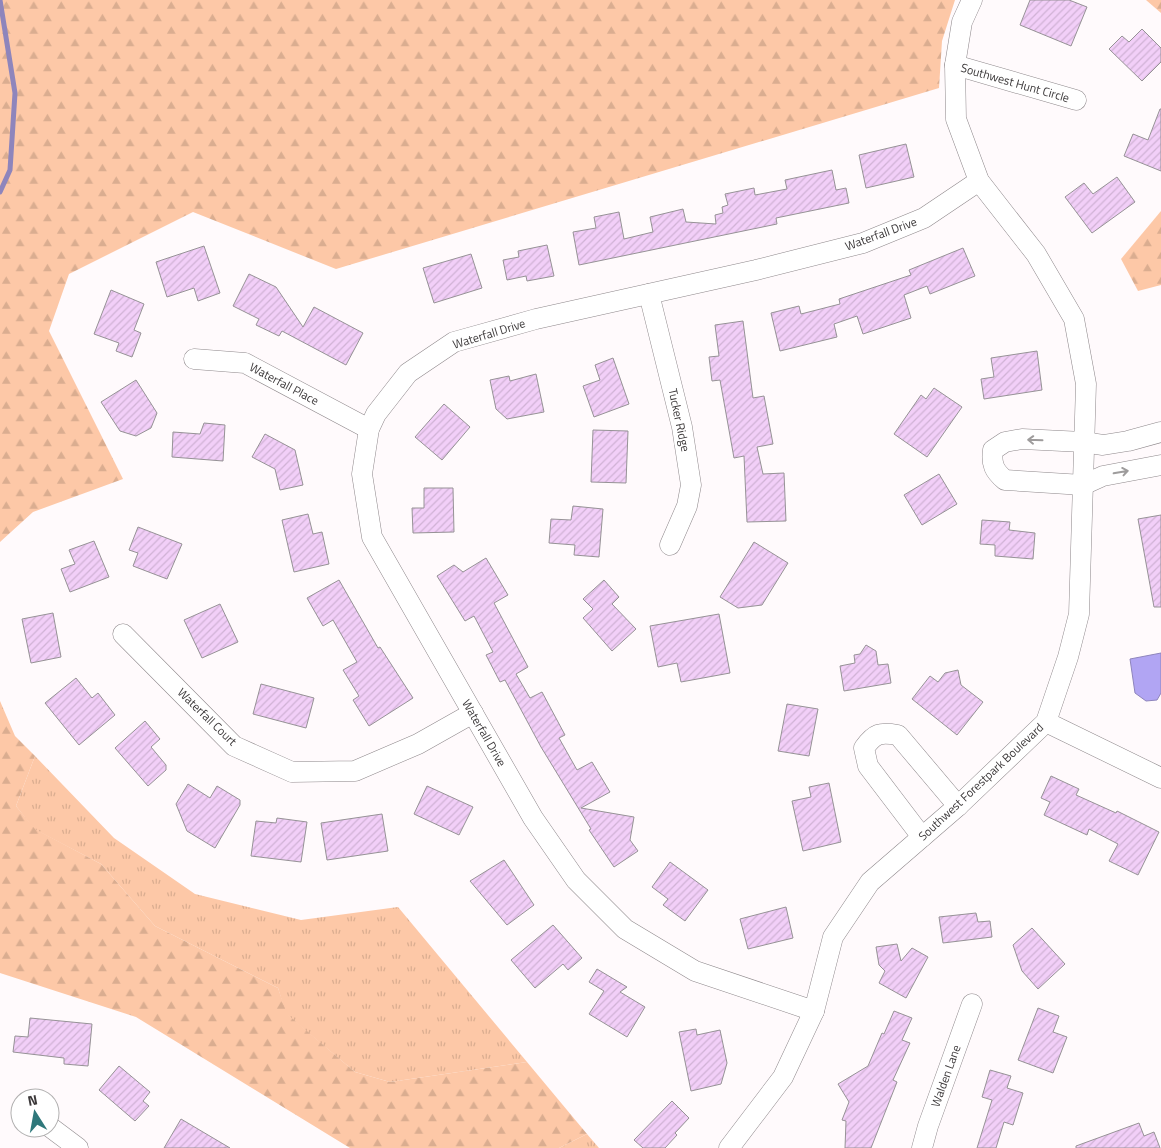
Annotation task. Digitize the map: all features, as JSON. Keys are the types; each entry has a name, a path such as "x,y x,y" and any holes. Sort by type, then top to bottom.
{"street":[{"path":"972,0 962,22 954,65 956,119 979,181"},
{"name":"Southwest Hunt Circle","path":"954,65 1076,100"},
{"name":"Waterfall Drive","path":"814,1011 695,971 625,929 576,880 533,818 372,538 362,474 369,429 376,414 408,373 454,342 536,319 756,270 863,243 924,218 979,181"},
{"name":"Southwest Forestpark Boulevard","path":"729,1148 783,1077 814,1011 833,938 870,882 958,806 1046,722 1068,657 1079,614 1086,384 1074,319 1036,254 979,181"},
{"name":"Tucker Ridge","path":"649,294 682,427 691,485 687,506 670,545"},
{"name":"Waterfall Place","path":"194,358 245,363 369,429"},
{"path":"1161,432 1128,441 1103,445 1083,442 1022,439 1005,442 993,450 992,462 996,472 1005,480 1083,484 1103,476 1161,465"},
{"name":"Waterfall Court","path":"123,634 234,746 292,772 356,771 418,744 473,713"},
{"path":"1046,722 1161,778"},
{"path":"922,838 868,766 864,748 872,738 883,732 898,734 958,806"},
{"name":"Walden Lane","path":"922,1148 928,1126 972,1004"},
{"path":"60,1134 78,1148"}],"green space":[{"path":"0,0 955,0 942,41 939,88 336,269 193,212 69,274 49,331 123,479 33,512 0,542"},
{"path":"1146,0 1161,0 1161,13"},
{"path":"1161,211 1161,285 1138,291 1121,259"},
{"path":"0,701 15,736 35,756 16,806 35,829 101,864 155,926 278,988 287,1014 355,1072 390,1082 527,1062 587,1134 559,1148 350,1148 136,1017 0,973"},
{"path":"35,756 114,838 195,894 301,920 398,907 527,1062 390,1082 355,1072 286,1014 278,988 155,926 101,864 34,829 16,806"},
{"path":"587,1134 599,1148 559,1148"}],"shaded area":[{"path":"1161,653 1161,693 1157,700 1146,701 1135,693 1130,659"}],"building":[{"path":"1030,0 1069,0 1087,7 1071,46 1020,25"},
{"path":"1142,29 1161,48 1161,62 1142,81 1109,49 1122,36 1129,42"},
{"path":"1160,109 1161,171 1124,156 1133,134 1148,140"},
{"path":"906,144 914,177 866,188 859,155"},
{"path":"832,170 836,190 846,188 849,203 776,218 777,224 579,265 573,232 596,228 594,217 619,212 624,239 653,232 650,217 683,209 686,222 716,224 715,215 723,213 722,207 728,205 725,194 754,188 755,195 787,189 785,180"},
{"path":"1117,177 1135,202 1092,233 1065,197 1084,183 1093,194"},
{"path":"547,245 554,276 527,281 526,276 507,280 503,260 519,257 518,251"},
{"path":"204,246 220,293 198,301 194,288 167,297 156,262"},
{"path":"963,248 975,276 930,294 927,286 904,295 911,318 863,334 857,316 834,324 837,337 780,351 771,313 799,306 801,314 840,304 839,299 911,275 909,270"},
{"path":"471,254 482,288 434,303 423,268"},
{"path":"249,274 276,287 303,327 314,307 363,333 346,365 282,331 279,336 256,325 259,319 233,306"},
{"path":"111,290 144,304 134,330 141,333 132,357 116,351 119,343 94,334"},
{"path":"743,321 753,398 764,396 773,444 757,447 763,474 784,473 786,521 747,522 744,456 734,458 720,380 712,381 709,357 719,356 715,325"},
{"path":"1037,351 1042,390 984,399 981,379 994,377 991,358"},
{"path":"613,358 629,404 594,417 583,386 600,380 595,365"},
{"path":"536,374 544,412 507,419 496,409 490,380 509,376 510,381"},
{"path":"136,380 157,413 151,428 136,436 120,431 101,402"},
{"path":"934,388 962,407 927,457 894,434 921,395 926,399"},
{"path":"444,404 470,427 442,460 415,437"},
{"path":"204,423 225,425 223,461 172,457 173,432 200,434"},
{"path":"593,430 628,431 626,483 591,482"},
{"path":"265,434 295,450 303,485 280,490 275,469 252,457"},
{"path":"939,474 957,504 922,525 904,495"},
{"path":"424,488 453,488 454,532 413,533 412,508 424,508"},
{"path":"573,506 603,509 599,557 574,555 575,545 549,543 551,519 571,520"},
{"path":"308,514 313,534 322,532 329,564 294,572 282,520"},
{"path":"1161,515 1161,607 1154,607 1138,519"},
{"path":"982,520 1010,522 1009,530 1035,533 1033,559 995,556 995,545 980,544"},
{"path":"138,527 182,544 167,579 133,566 138,553 129,550"},
{"path":"94,541 109,577 70,592 61,569 75,564 69,550"},
{"path":"754,542 788,563 762,605 738,608 720,597"},
{"path":"486,558 508,595 494,603 528,667 516,674 530,698 542,692 565,735 559,738 577,770 592,762 610,792 581,808 634,817 630,840 638,851 614,867 589,830 591,829 541,747 505,680 500,682 486,655 493,652 474,616 465,621 437,576 454,565 463,572"},
{"path":"339,580 378,648 380,647 413,698 369,726 353,700 359,696 343,670 357,662 333,620 323,626 307,598"},
{"path":"604,580 619,597 612,604 636,629 612,651 583,618 593,609 583,599"},
{"path":"220,604 238,642 202,658 184,620"},
{"path":"53,613 61,657 31,663 22,619"},
{"path":"719,614 730,673 681,682 677,663 658,667 650,626"},
{"path":"866,645 876,651 878,665 888,664 891,683 844,691 840,666 855,663 854,655 860,654"},
{"path":"958,670 961,685 983,702 957,735 912,699 930,676 938,682 945,673"},
{"path":"76,678 92,698 98,693 115,715 79,745 45,703"},
{"path":"261,684 314,698 306,728 253,714"},
{"path":"787,704 818,709 809,756 778,751"},
{"path":"145,721 160,739 151,747 166,765 166,770 148,786 115,748"},
{"path":"1051,776 1079,789 1076,795 1116,813 1117,811 1159,832 1138,875 1109,861 1118,844 1089,829 1087,835 1044,815 1050,802 1041,798"},
{"path":"829,783 841,842 803,851 792,801 811,797 809,787"},
{"path":"188,784 210,798 217,786 240,800 240,805 215,848 187,831 176,804"},
{"path":"427,786 473,807 459,835 414,814"},
{"path":"382,814 388,851 327,860 321,823"},
{"path":"277,818 307,822 301,862 251,856 256,821 276,823"},
{"path":"504,860 534,905 507,925 470,881"},
{"path":"670,862 708,890 685,921 663,905 668,899 652,887"},
{"path":"786,907 793,938 748,949 740,919"},
{"path":"976,913 978,922 990,921 992,937 943,943 939,917"},
{"path":"553,925 582,958 568,970 563,964 535,988 511,960"},
{"path":"1032,928 1065,964 1038,989 1022,971 1013,945"},
{"path":"897,944 901,961 912,948 928,957 906,998 879,983 885,971 879,965 876,947"},
{"path":"597,969 627,987 620,992 645,1007 627,1037 589,1014 604,991 589,982"},
{"path":"1038,1008 1059,1016 1053,1032 1067,1037 1053,1073 1018,1060"},
{"path":"894,1011 912,1018 902,1040 910,1043 893,1080 897,1082 871,1148 845,1148 846,1121 842,1120 849,1102 838,1084 868,1066"},
{"path":"30,1018 92,1024 88,1066 64,1064 64,1058 13,1052 15,1036 28,1037"},
{"path":"696,1029 697,1035 720,1030 727,1063 721,1084 691,1091 679,1032"},
{"path":"119,1066 150,1092 143,1101 149,1106 135,1121 99,1090"},
{"path":"990,1070 1011,1076 1007,1088 1023,1093 1013,1125 1004,1122 996,1148 977,1148 992,1100 982,1097"},
{"path":"672,1101 689,1118 675,1133 677,1135 665,1148 643,1148 634,1140"},
{"path":"181,1119 230,1148 164,1148"},
{"path":"1139,1123 1144,1136 1154,1132 1160,1148 1076,1148 1076,1146"}],"waterway":[{"path":"0,0 15,93 10,170 0,192"}]}
